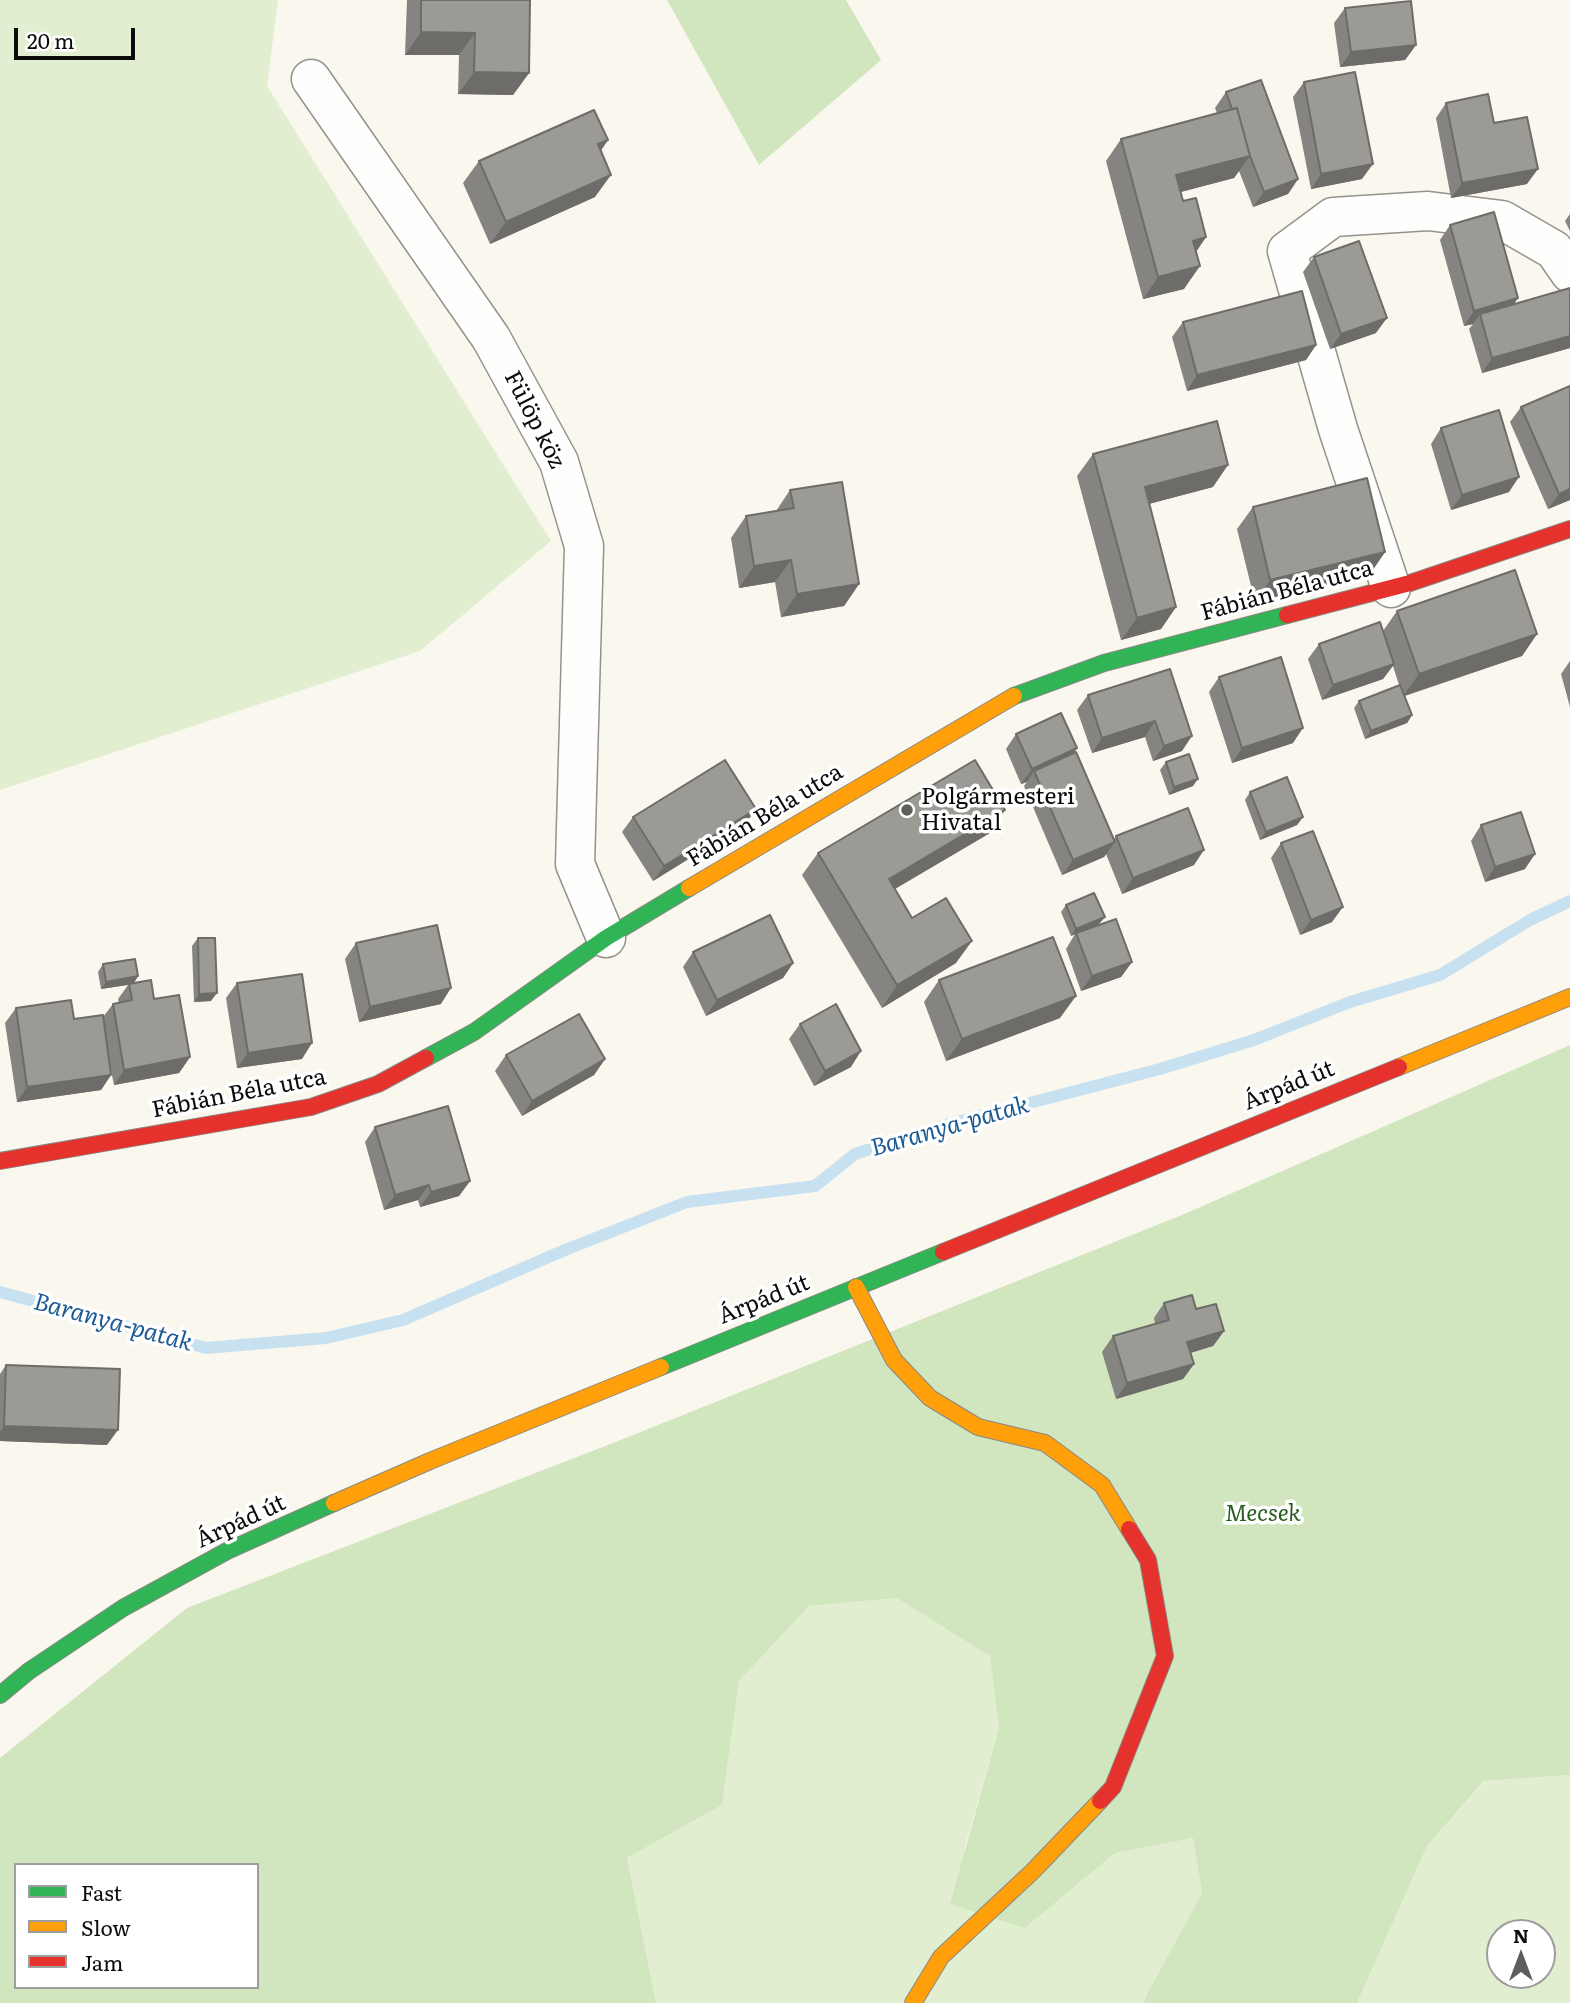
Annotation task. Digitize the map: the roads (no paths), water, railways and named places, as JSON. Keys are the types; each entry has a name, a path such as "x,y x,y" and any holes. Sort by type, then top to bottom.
{"street":[{"name":"Fülöp köz","path":"311,79 491,338 559,462 584,546 575,864 606,939"},
{"path":"1391,588 1338,429 1287,251 1333,217 1428,211 1502,220 1554,250 1570,273"},
{"name":"Fábián Béla utca","path":"0,1161 311,1107 378,1084 474,1032 606,939 1019,693 1104,663 1391,588 1570,529"},
{"name":"Árpád út","path":"0,1695 29,1671 123,1608 227,1551 430,1461 1570,997"},
{"path":"856,1287 894,1360 930,1398 978,1427 1045,1443 1102,1485 1148,1559 1165,1656 1113,1787 1032,1871 941,1957 913,2003"}],"waterway":[{"name":"Baranya-patak","path":"0,1292 206,1348 326,1338 403,1320 565,1250 687,1202 815,1186 855,1154 949,1124 1160,1069 1254,1040 1350,1002 1440,975 1530,920 1570,901"}],"place":[{"name":"Polgármesteri Hivatal","path":"907,810"}],"park label":[{"name":"Mecsek","path":"1263,1514"}]}
